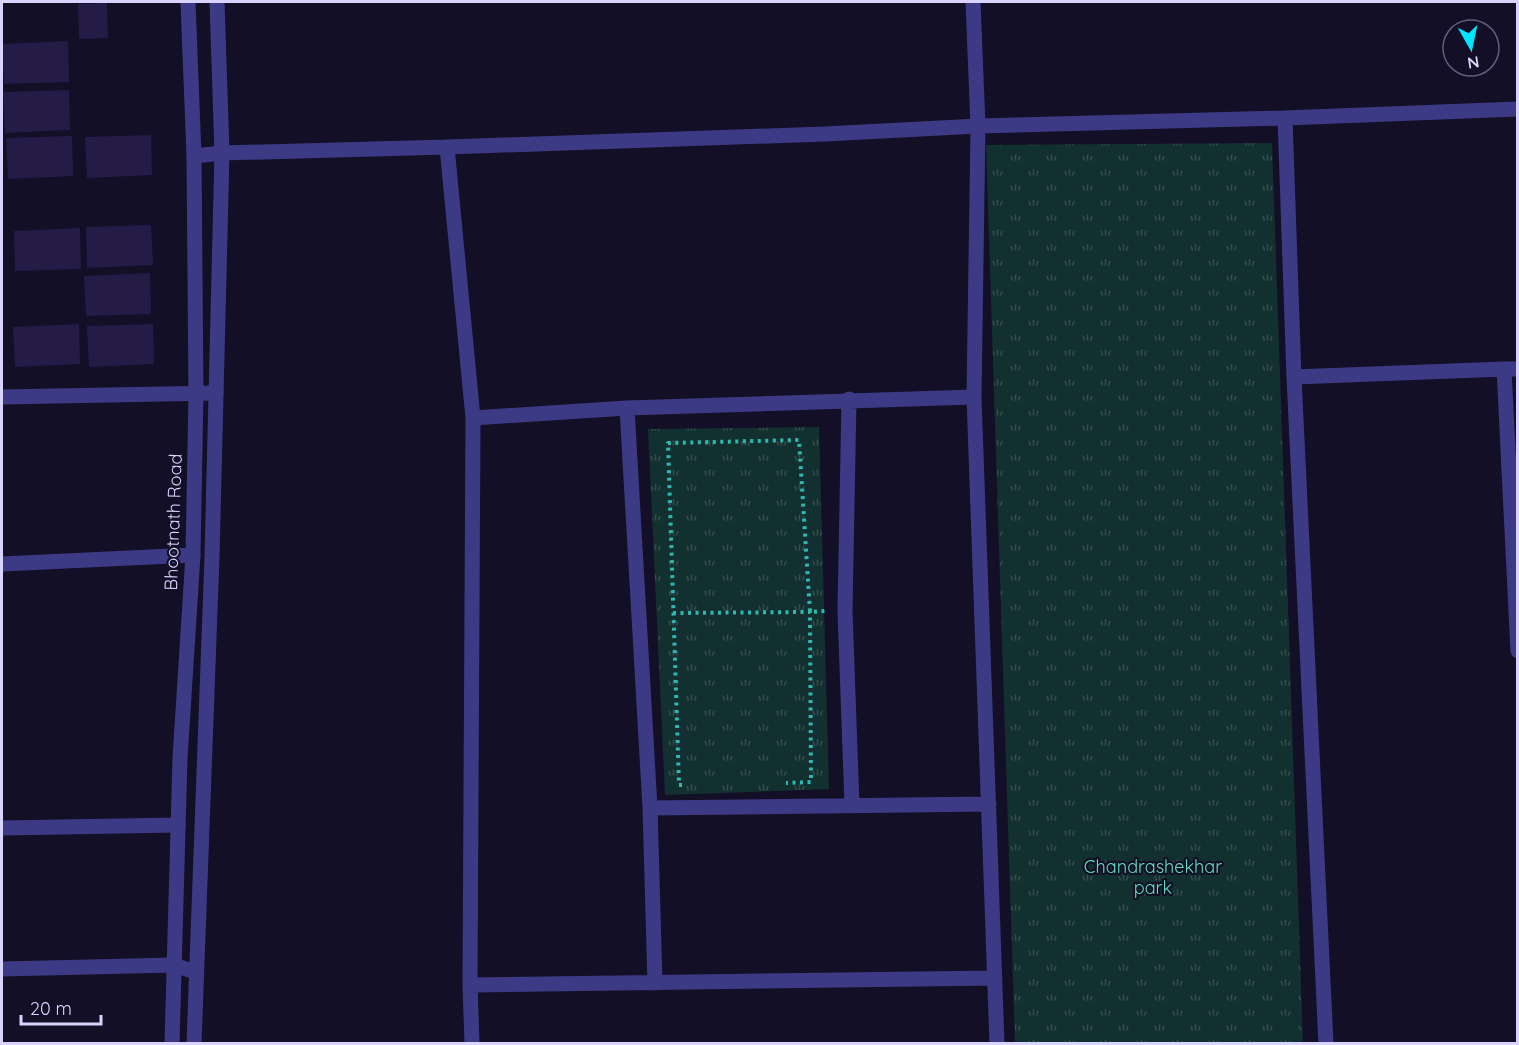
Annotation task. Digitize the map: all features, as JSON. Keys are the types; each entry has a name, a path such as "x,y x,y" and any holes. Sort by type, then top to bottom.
{"street":[{"name":"Bhootnath Road","path":"172,1044 180,758 193,555 196,394 194,156 188,2"},
{"path":"194,1044 212,557 222,153 217,2"},
{"path":"973,2 978,126 974,397 997,1044"},
{"path":"194,156 222,153 825,134 978,126 1518,109"},
{"path":"1285,118 1294,377 1326,1044"},
{"path":"447,147 473,418 470,985 472,1044"},
{"path":"1294,377 1511,369 1518,651"},
{"path":"2,397 216,393"},
{"path":"473,418 627,408 849,399 974,397"},
{"path":"849,399 845,611 852,806"},
{"path":"627,408 650,808 655,982"},
{"path":"2,564 193,555"},
{"path":"650,808 989,804"},
{"path":"2,828 178,825"},
{"path":"2,969 174,964 195,972"},
{"path":"470,985 995,978"}],"path":[{"path":"690,785 679,785 668,443 799,440 810,612 811,782 776,783"},
{"path":"673,613 845,611"}],"green space":[{"name":"Chandrashekhar park","path":"1272,143 1303,1043 1015,1043 986,145"},
{"path":"819,427 829,789 665,795 648,429"}],"building":[{"path":"107,3 108,38 79,39 78,4"},
{"path":"68,41 69,82 4,84 2,44"},
{"path":"69,90 70,130 5,133 3,92"},
{"path":"151,135 152,175 87,178 85,137"},
{"path":"72,136 73,176 8,179 6,138"},
{"path":"151,225 153,265 87,268 86,227"},
{"path":"80,228 81,269 15,271 14,231"},
{"path":"150,273 151,314 86,316 84,276"},
{"path":"79,324 80,364 15,367 13,327"},
{"path":"153,324 154,364 89,367 87,326"}]}
